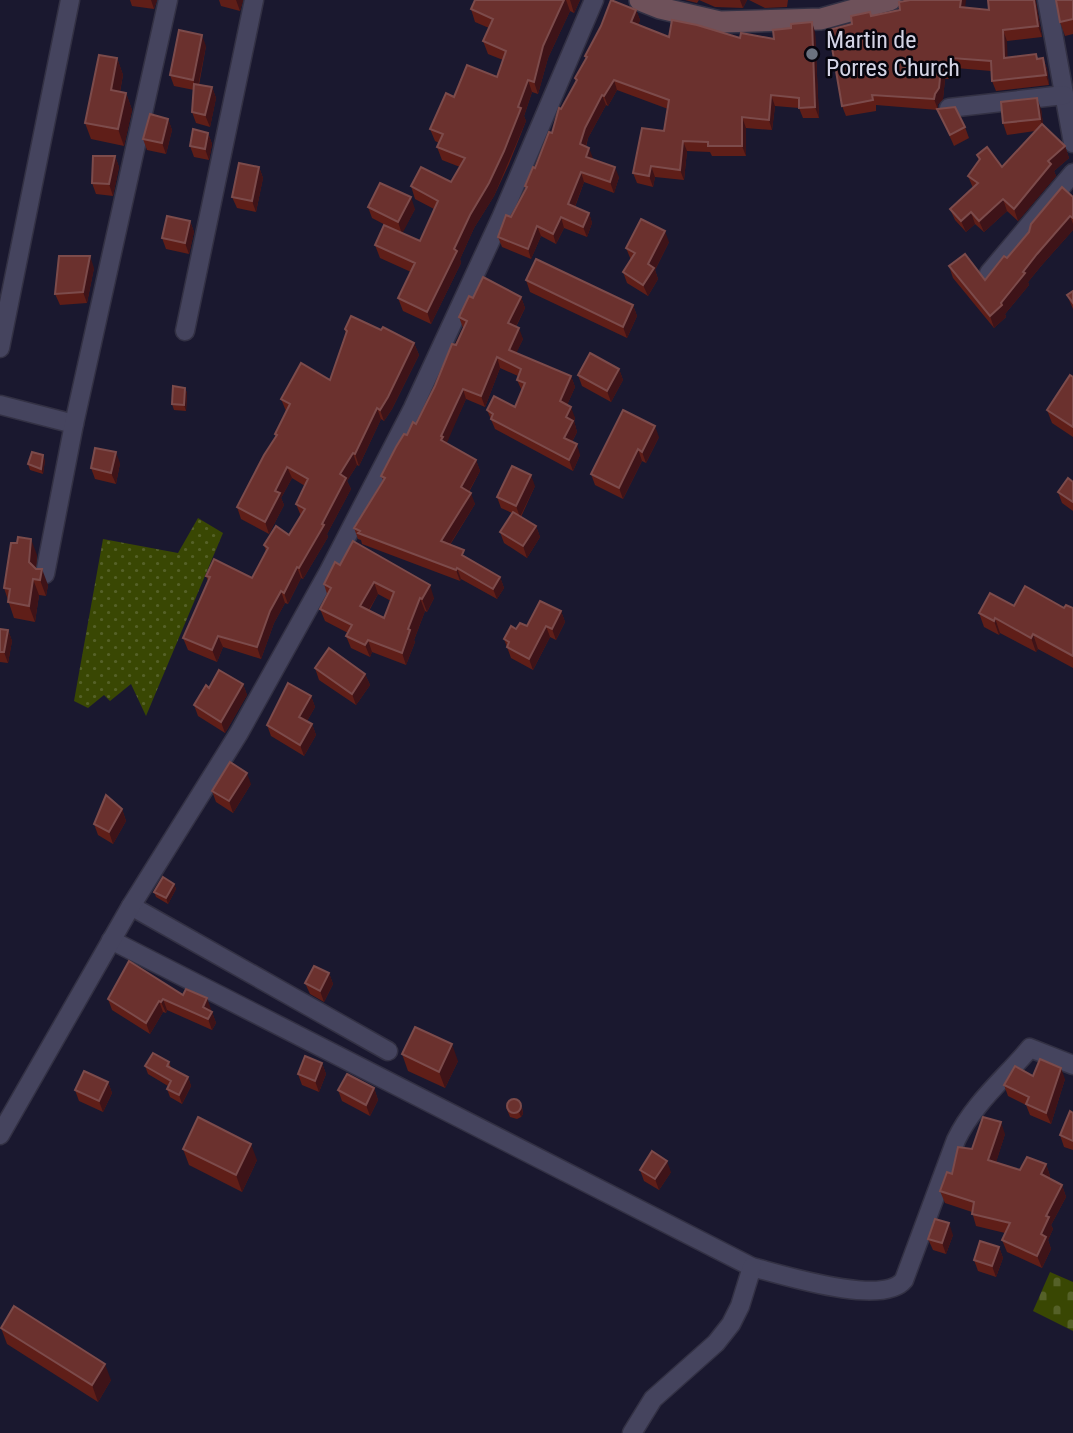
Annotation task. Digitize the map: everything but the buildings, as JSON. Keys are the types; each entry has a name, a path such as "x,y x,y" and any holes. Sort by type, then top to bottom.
{"street":[{"path":"0,348 70,0"},
{"path":"45,574 74,424 168,0"},
{"path":"185,331 254,0"},
{"path":"0,1135 131,906 239,733 329,571 413,408 501,218 594,0"},
{"path":"640,0 660,8 720,22 821,19 890,0"},
{"path":"1047,0 1073,143"},
{"path":"949,108 1064,94"},
{"path":"989,273 1073,173"},
{"path":"0,405 74,424"},
{"path":"131,906 388,1051"},
{"path":"111,940 752,1267 827,1285 873,1292 889,1291 899,1287 904,1280 965,1121 1030,1048 1073,1065"},
{"path":"632,1433 653,1399 716,1343 731,1324 740,1306 752,1267"}],"green space":[{"path":"198,518 223,533 146,716 131,684 110,701 104,695 88,708 74,701 103,539 178,553"},
{"path":"1050,1272 1073,1282 1073,1331 1033,1311"}],"place":[{"name":"Martin de Porres Church","path":"812,54"}]}
